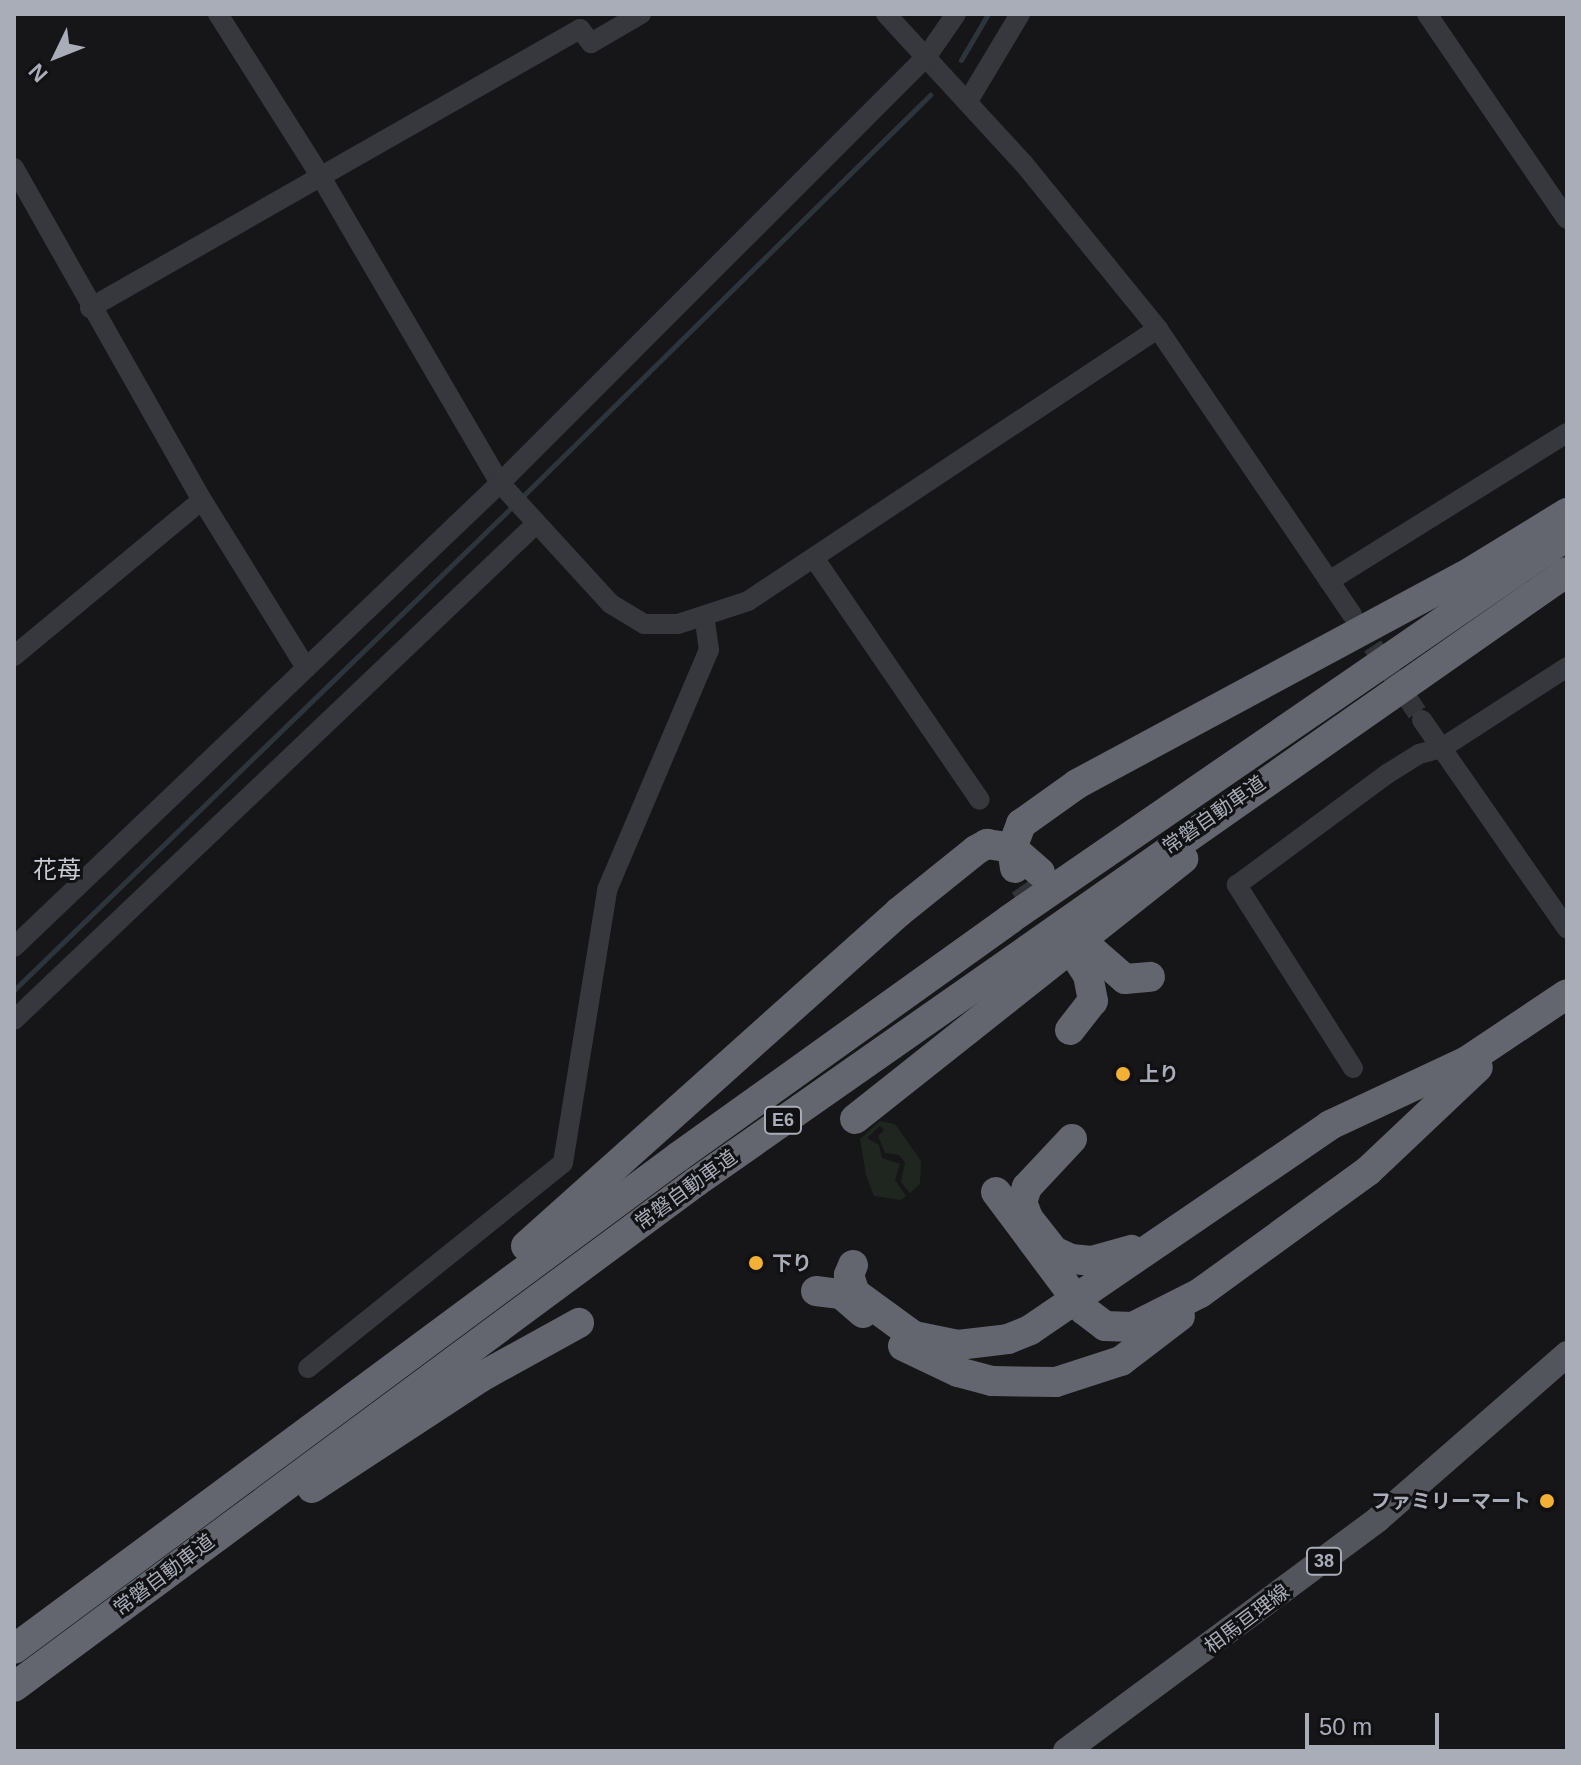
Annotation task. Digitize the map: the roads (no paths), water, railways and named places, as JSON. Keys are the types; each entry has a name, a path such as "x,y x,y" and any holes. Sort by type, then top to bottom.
{"highway":[{"path":"1032,878 1012,848 1014,835 1031,813 1077,784 1464,576 1567,513"},
{"name":"常磐自動車道","path":"14,1649 284,1445 997,928 1567,536"},
{"name":"常磐自動車道","path":"14,1688 709,1173 1384,697 1567,572"},
{"path":"855,1119 1384,697"},
{"path":"284,1445 597,1184 899,912 976,850 987,844 1012,848"},
{"path":"1070,1030 1093,1001 1087,957 1125,979 1150,977"},
{"path":"853,1265 850,1284 877,1314 937,1343 981,1345 1008,1339 1075,1300 1330,1125 1467,1061 1567,994"},
{"path":"996,1192 1075,1300 1096,1321 1125,1329 1200,1293 1368,1171 1471,1072 1567,1002"},
{"path":"1072,1139 1024,1194 1028,1218 1054,1251 1092,1261 1167,1235"},
{"path":"816,1291 841,1294 926,1360 992,1381 1024,1383 1056,1382 1121,1361 1173,1324 1200,1293"},
{"path":"14,1688 86,1647 400,1428 579,1323"}],"main road":[{"name":"相馬亘理線","path":"1066,1751 1378,1519 1565,1360"}],"street":[{"path":"218,14 321,177 500,483 611,604 644,624 678,624 748,601 1158,329"},
{"path":"90,308 580,29 591,43 641,14"},
{"path":"886,14 968,101 1158,329 1352,614"},
{"path":"14,947 500,483 927,56 956,14"},
{"path":"968,101 1020,14"},
{"path":"1427,14 1567,219"},
{"path":"14,168 90,308 202,500 305,666"},
{"path":"1329,581 1567,433"},
{"path":"14,656 202,500"},
{"path":"14,1020 537,523"},
{"path":"814,558 980,800"},
{"path":"308,1368 563,1163 607,890 709,650 704,616"},
{"path":"1353,1068 1237,885 1387,774 1419,754 1442,748 1567,667"},
{"path":"1422,720 1567,929"}],"waterway":[{"path":"961,60 988,14"},
{"path":"520,499 930,95"},
{"path":"14,990 513,506"}],"tunnel":[{"path":"1356,621 1422,720"},
{"path":"1024,884 1071,950"}],"place":[{"name":"上り","path":"1123,1074"},
{"name":"下り","path":"756,1263"},
{"name":"ファミリーマート","path":"1547,1501"}],"district":[{"name":"花苺","path":"57,870"}]}
